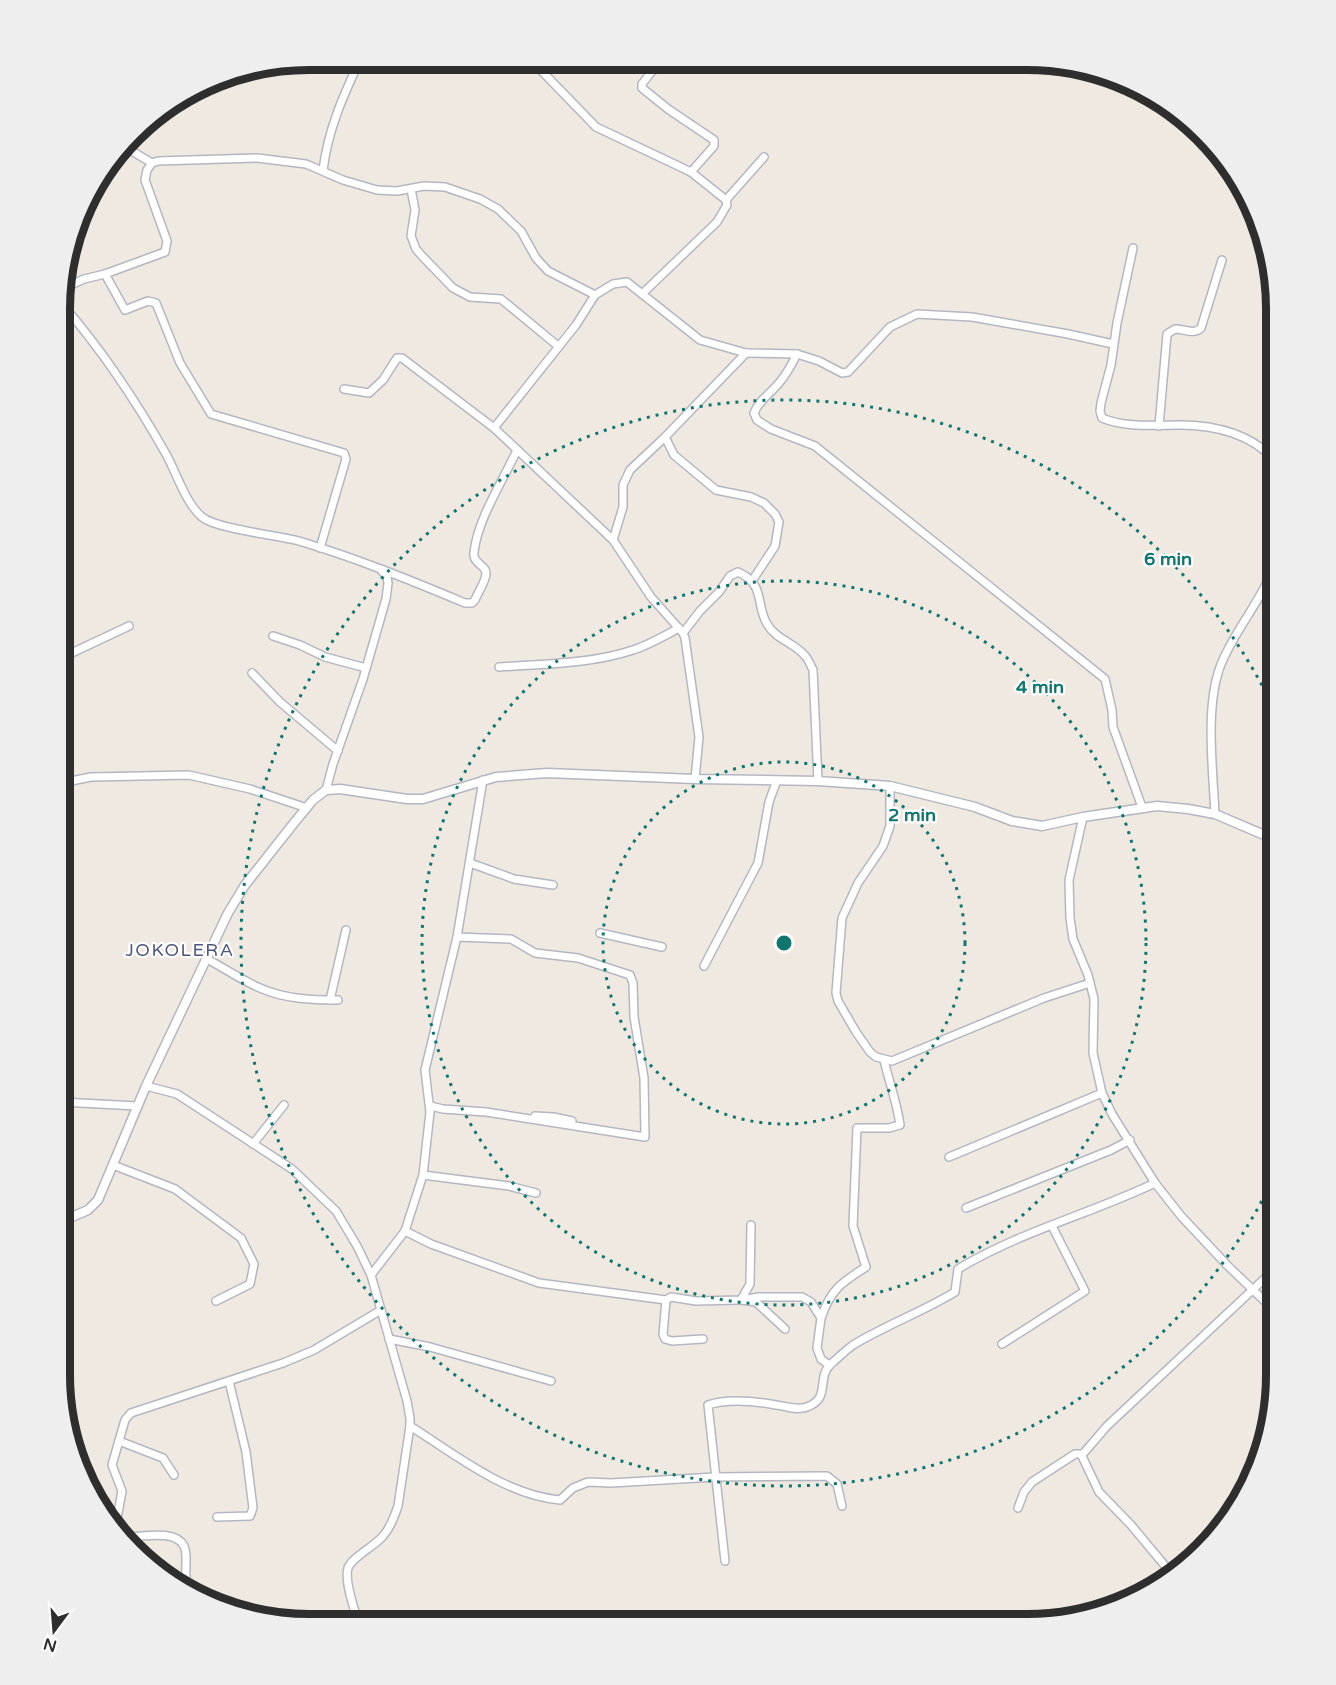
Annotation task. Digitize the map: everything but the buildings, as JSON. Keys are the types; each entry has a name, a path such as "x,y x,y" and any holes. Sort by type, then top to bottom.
{"street":[{"path":"323,170 326,145 356,70"},
{"path":"541,70 596,127 691,172 726,200 727,206 717,222 642,294"},
{"path":"653,70 642,84 642,88 668,110 714,140 714,146 691,172"},
{"path":"131,151 152,163 165,160 257,158 288,161 323,170 343,180 377,190 397,191 424,186 445,187 480,199 498,209 521,231 536,258 548,271 595,295"},
{"path":"726,200 764,157"},
{"path":"72,284 161,255 167,249 166,236 146,184 146,175 152,163"},
{"path":"411,189 415,210 411,236 416,249 423,257 453,288 470,297 501,299 558,346"},
{"path":"1133,249 1100,415 1110,421 1147,426 1197,426 1242,436 1266,453"},
{"path":"1160,426 1167,334 1174,328 1192,332 1201,328 1222,260"},
{"path":"105,274 125,310 148,301 156,303 180,363 211,414 344,453 346,459 320,548"},
{"path":"494,428 576,325 595,295 623,281 700,340 746,353 797,354 819,361 842,373 849,372 890,327 906,318 927,313 972,317 1113,344"},
{"path":"70,314 106,359 201,516 212,523 296,540 380,568 465,603 474,602 486,571 475,561 474,552 492,502 517,450"},
{"path":"613,540 623,507 623,485 630,470 746,353"},
{"path":"797,354 784,377 768,395 759,401 754,413 757,420 771,429 815,446 1105,679 1112,710 1113,727 1142,807"},
{"path":"344,389 369,393 383,380 397,358 402,358 494,428 613,540 651,597 681,631 690,666 699,737 695,779"},
{"path":"665,437 674,454 716,490 751,497 768,506 775,514 779,522 775,546 752,581"},
{"path":"326,790 386,599 387,577 380,568"},
{"path":"499,667 571,662 634,650 681,631 719,592 730,576 738,572 757,587 766,623 781,639 806,656 813,670 818,781"},
{"path":"1215,814 1212,720 1214,691 1227,651 1266,582"},
{"path":"70,654 129,626"},
{"path":"273,636 325,657 366,668"},
{"path":"252,673 280,702 338,751"},
{"path":"70,1218 88,1210 98,1200 146,1086 228,914 245,885 307,808 319,794 326,790 423,799 505,775 547,773 818,781 890,786 947,799 1031,825 1142,807 1188,808 1215,814 1266,836"},
{"path":"70,781 91,777 189,776 250,789 307,808"},
{"path":"371,1275 405,1231 423,1175 430,1121 427,1061 457,936 483,780"},
{"path":"704,966 758,863 768,802 777,780"},
{"path":"890,786 890,826 883,846 858,884 842,918 836,993 864,1045 876,1057 892,1060 1044,998 1090,983"},
{"path":"1083,817 1069,880 1069,903 1073,939 1088,975 1094,999 1093,1053 1102,1093 1112,1114 1155,1183 1181,1216 1266,1303"},
{"path":"470,863 514,879 553,885"},
{"path":"330,1000 346,930"},
{"path":"600,933 662,947"},
{"path":"430,1106 486,1112 645,1137 644,1078 634,1017 633,983 630,975 578,958 535,953 511,939 457,936"},
{"path":"207,959 268,992 298,999 338,1000"},
{"path":"829,1365 820,1359 817,1348 821,1318 827,1300 841,1283 866,1267 853,1226 857,1128 889,1128 900,1125 896,1099 884,1060"},
{"path":"146,1086 177,1094 292,1169 336,1212 357,1246 371,1275 407,1401 410,1426 398,1506 394,1518 382,1537 352,1562 349,1568 348,1583 356,1614"},
{"path":"949,1157 1102,1093"},
{"path":"70,1102 137,1106"},
{"path":"253,1144 284,1106"},
{"path":"530,1116 554,1117 576,1122 604,1133"},
{"path":"966,1208 1130,1140"},
{"path":"113,1165 175,1189 242,1238 254,1264 250,1284 216,1301"},
{"path":"423,1175 509,1186 536,1193"},
{"path":"724,1561 708,1405 720,1401 764,1403 796,1410 816,1403 821,1396 823,1375 829,1365 852,1346 955,1292 958,1269 986,1252 1105,1206 1155,1183"},
{"path":"741,1300 750,1284 751,1225"},
{"path":"1002,1344 1085,1292 1052,1226"},
{"path":"405,1231 431,1244 539,1283 666,1300 671,1297 696,1301 802,1297 811,1302 821,1318"},
{"path":"1082,1455 1107,1426 1266,1278"},
{"path":"666,1300 663,1334 665,1339 672,1341 703,1339"},
{"path":"741,1300 756,1302 785,1329"},
{"path":"117,1517 122,1491 112,1467 125,1420 131,1413 314,1350 381,1310"},
{"path":"389,1338 430,1347 551,1381"},
{"path":"216,1517 250,1516 253,1508 246,1452 229,1381"},
{"path":"410,1426 490,1476 548,1499 560,1500 573,1488 588,1482 611,1483 715,1477 827,1476 837,1484 842,1506"},
{"path":"119,1441 163,1458 174,1474"},
{"path":"1018,1508 1024,1492 1032,1482 1075,1454 1082,1455"},
{"path":"1082,1455 1099,1492 1131,1525 1167,1568"},
{"path":"134,1537 163,1536 179,1541 184,1545 186,1576"}],"district":[{"name":"JOKOLERA","path":"180,950"}]}
